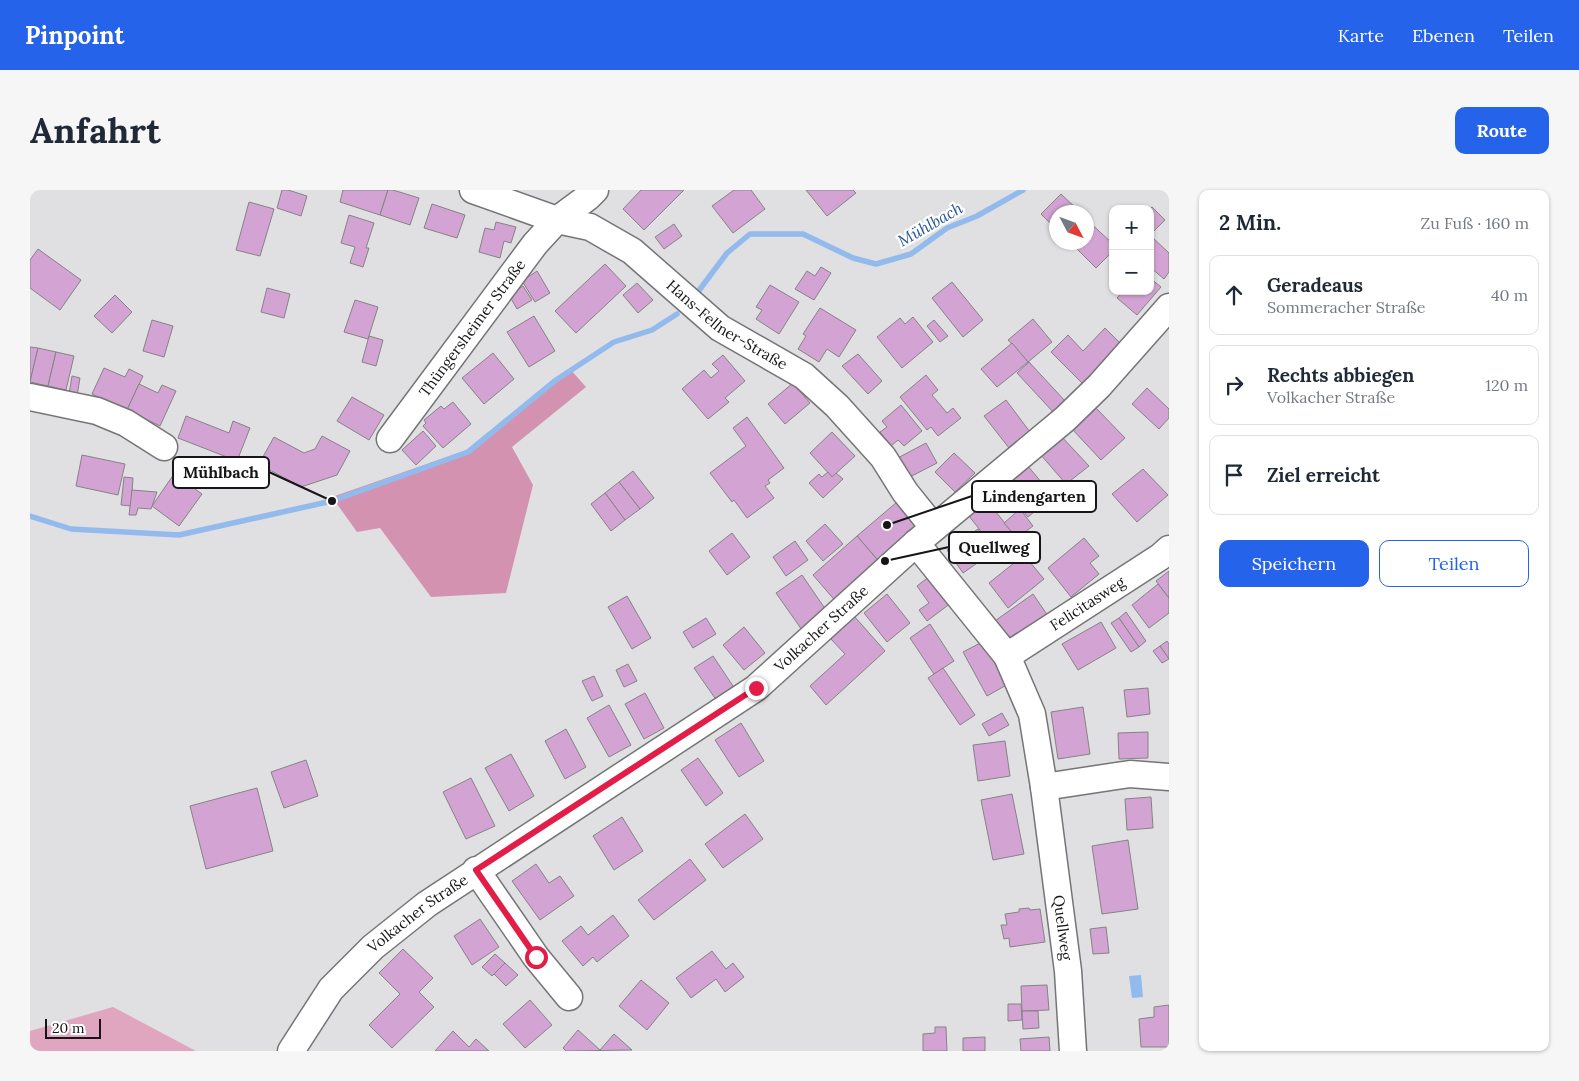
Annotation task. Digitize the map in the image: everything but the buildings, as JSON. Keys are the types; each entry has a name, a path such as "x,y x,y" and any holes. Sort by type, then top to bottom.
{"street":[{"name":"Hans-Fellner-Straße","path":"473,190 557,220 590,227 632,251 720,328 804,376 836,406 883,457 905,492 925,535"},
{"name":"Thüngersheimer Straße","path":"390,439 535,244 557,220 595,190"},
{"name":"Volkacher Straße","path":"291,1051 331,989 373,947 427,904 476,870 756,688 925,535 1065,419 1099,386 1169,307"},
{"path":"30,397 97,412 126,423 164,447"},
{"name":"Quellweg","path":"925,535 1007,656 1032,714 1044,787 1068,971 1073,1051"},
{"name":"Felicitasweg","path":"1007,656 1160,557 1169,549"},
{"path":"1044,787 1130,774 1169,777"},
{"path":"476,870 536,957 569,997"}],"shaded area":[{"path":"570,369 586,387 512,447 533,485 506,593 431,597 380,528 357,532 332,497 467,450"},
{"path":"113,1007 196,1051 30,1051 30,1031"}],"water":[{"path":"1141,975 1143,997 1132,998 1129,976"}],"waterway":[{"name":"Mühlbach","path":"697,293 727,253 750,234 803,234 853,258 876,264 911,254 947,228 977,216 1023,190"},
{"name":"Mühlbach","path":"30,516 71,529 179,535 332,501 468,452 556,380 614,342 652,330 677,314"}],"place":[{"name":"Mühlbach","path":"332,501"},
{"name":"Lindengarten","path":"887,525"},
{"name":"Quellweg","path":"885,561"}],"route":[{"path":"536,957 476,870 756,688"}]}
